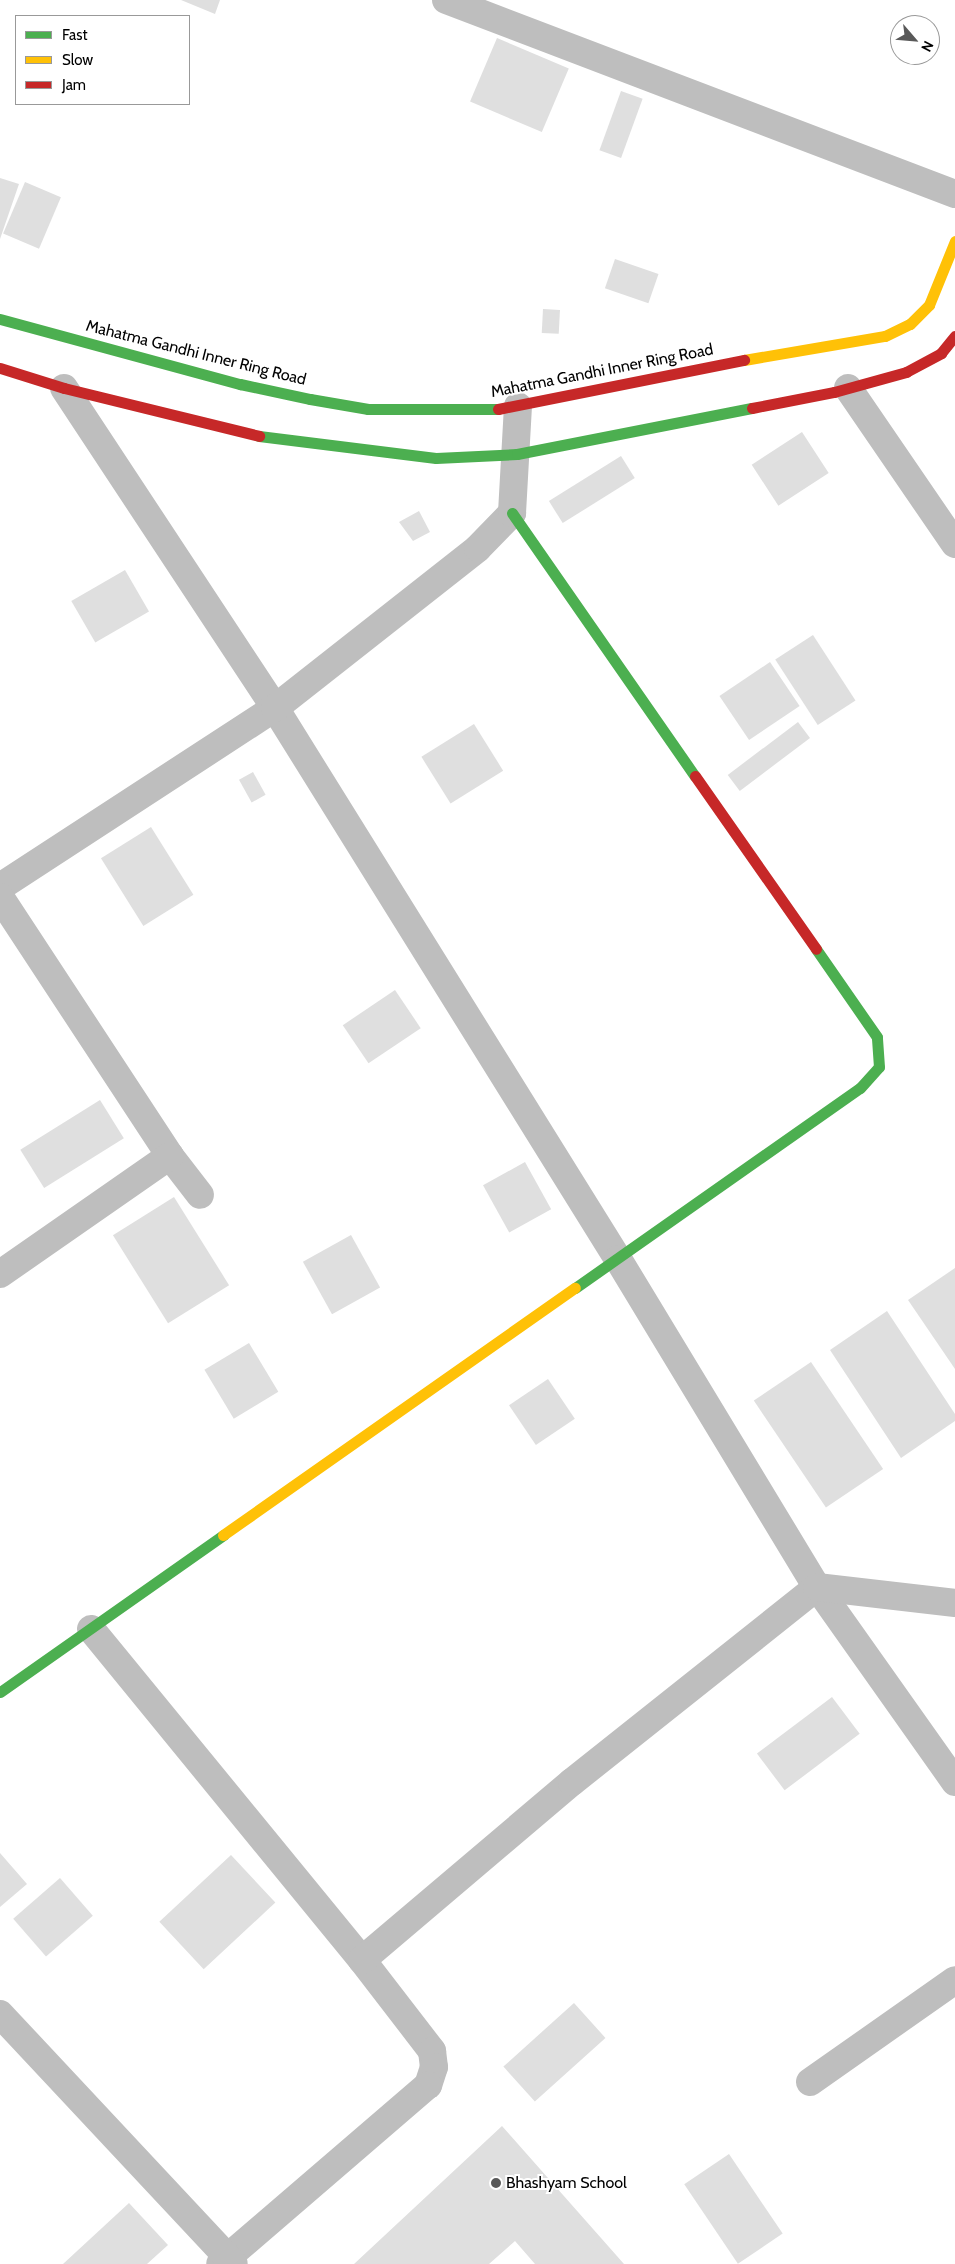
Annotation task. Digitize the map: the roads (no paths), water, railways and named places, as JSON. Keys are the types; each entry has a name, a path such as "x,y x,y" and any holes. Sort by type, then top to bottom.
{"main road":[{"name":"Mahatma Gandhi Inner Ring Road","path":"0,319 240,384 368,409 437,411 518,406 705,367 885,336 910,324 929,305 955,241"},
{"path":"0,368 64,388 266,438 436,458 517,454 848,388 906,372 941,353 955,336"},
{"path":"0,1692 860,1088 879,1067 877,1037 512,513"}],"street":[{"path":"446,0 955,194"},
{"path":"64,388 275,708 618,1259 817,1587 955,1782"},
{"path":"848,388 955,544"},
{"path":"0,887 275,708 478,548 512,513 517,454 518,406"},
{"path":"0,897 170,1156 200,1195"},
{"path":"0,1274 170,1156"},
{"path":"362,1960 572,1782 817,1587 955,1603"},
{"path":"0,2014 228,2262 428,2085 434,2068 432,2051 362,1960 91,1629"},
{"path":"810,2082 955,1980"}],"place":[{"name":"Bhashyam School","path":"496,2183"}]}
